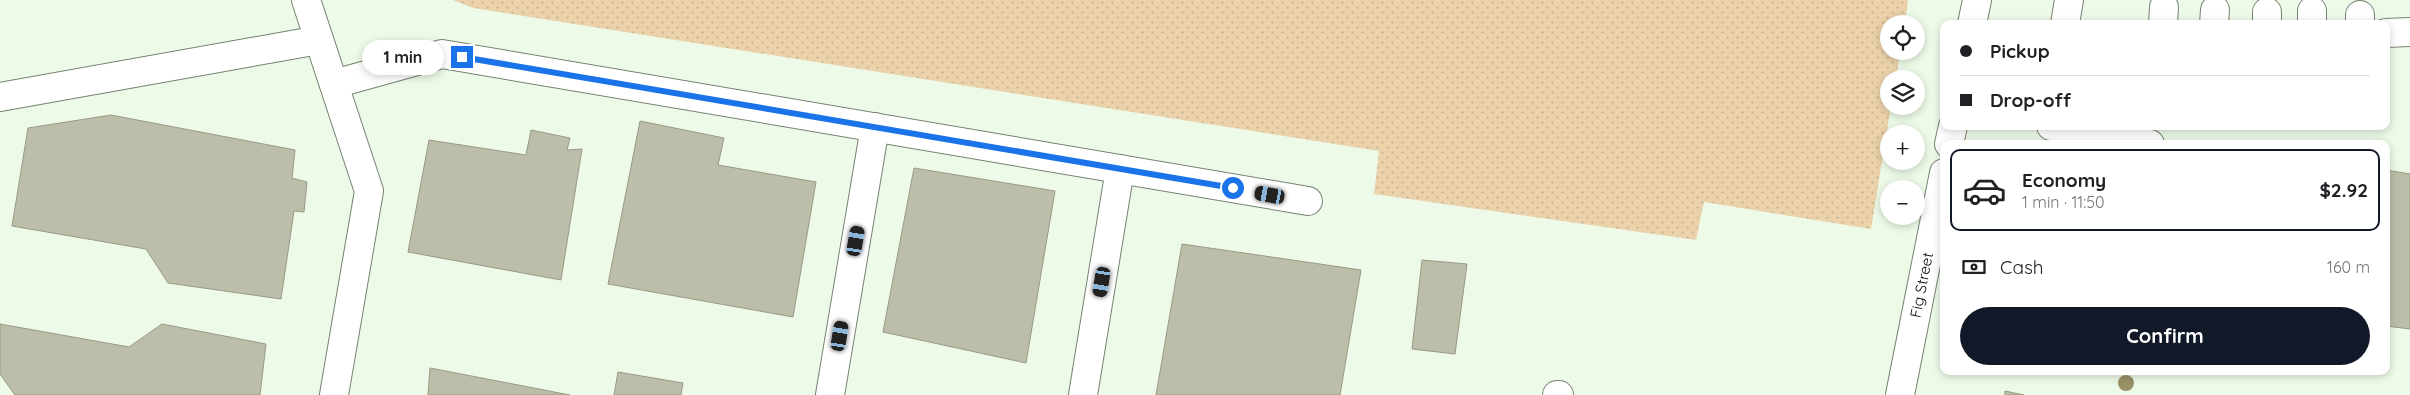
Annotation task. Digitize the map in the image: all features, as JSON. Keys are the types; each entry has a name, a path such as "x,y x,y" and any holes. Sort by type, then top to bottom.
{"street":[{"path":"306,0 369,192 334,395"},
{"path":"1973,20 1977,0"},
{"path":"2066,20 2069,0"},
{"path":"2390,32 2410,32"},
{"path":"0,98 319,40"},
{"path":"334,84 442,54 1308,201"},
{"path":"830,395 875,127"},
{"path":"2071,130 2128,140"},
{"path":"1083,395 1120,169"},
{"name":"Fig Street","path":"1900,395 1940,193"}],"shaded area":[{"path":"453,0 1908,0 1906,15 1880,15 1880,60 1899,60 1897,70 1880,70 1880,115 1890,115 1888,125 1880,125 1881,170 1871,229 1704,202 1696,240 1374,194 1379,151 473,8"}],"building":[{"path":"111,115 295,150 292,178 307,182 304,212 294,211 281,299 168,283 146,249 12,226 28,128"},
{"path":"640,121 724,138 718,165 816,182 793,317 608,284"},
{"path":"531,130 570,138 567,150 582,149 561,280 408,252 429,140 526,155"},
{"path":"914,168 1055,191 1026,363 883,332"},
{"path":"2390,171 2410,174 2410,329 2390,326"},
{"path":"1182,244 1361,270 1340,395 1156,395"},
{"path":"1422,260 1467,264 1455,354 1412,349"},
{"path":"0,324 129,347 162,324 266,344 260,395 15,395 0,374"},
{"path":"430,368 570,395 428,395"},
{"path":"618,372 683,383 681,395 614,395"},
{"path":"2005,391 2024,395 2005,395"}],"route":[{"path":"462,57 1233,188"}]}
